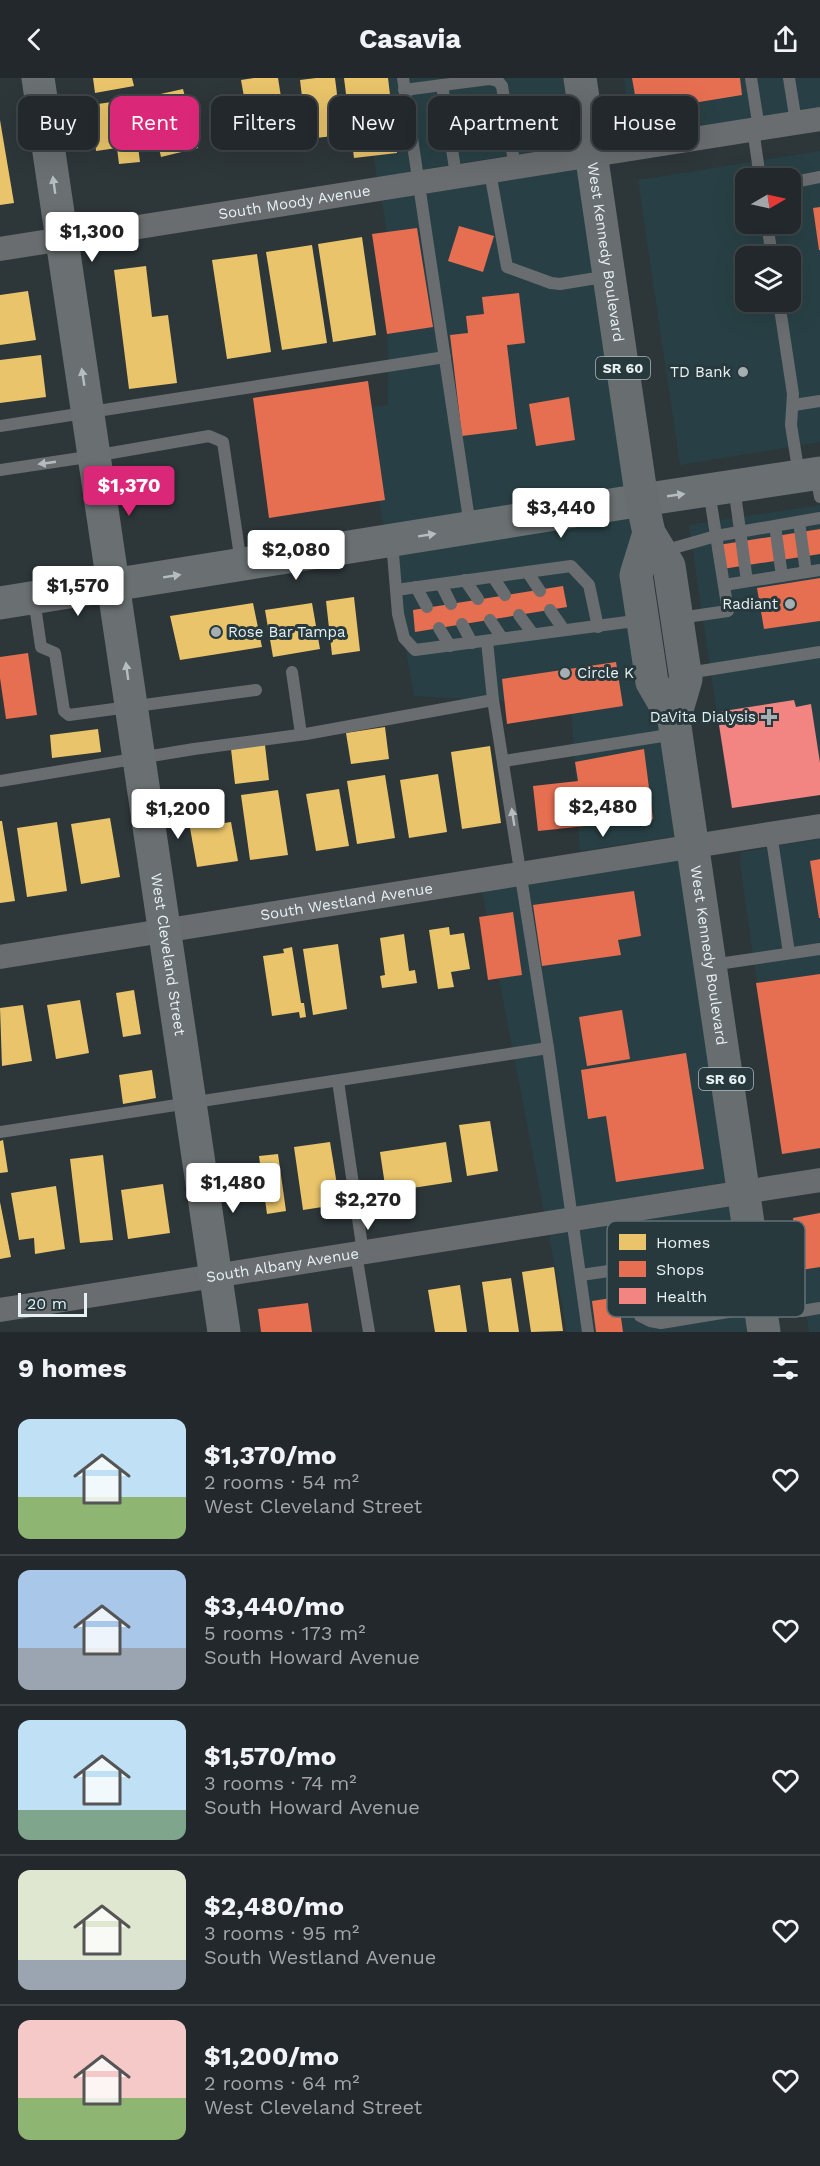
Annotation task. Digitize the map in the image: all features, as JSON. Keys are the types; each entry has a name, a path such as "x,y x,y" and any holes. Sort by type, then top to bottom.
{"main road":[{"name":"West Cleveland Street","path":"38,78 224,1332"},
{"name":"West Kennedy Boulevard","path":"580,78 642,500 655,542 669,566 678,619 686,679 675,727"},
{"path":"0,603 721,488 814,480"},
{"name":"West Kennedy Boulevard","path":"655,542 636,575 652,682 675,727 747,1221"}],"street":[{"name":"South Moody Avenue","path":"0,249 820,119"},
{"name":"South Westland Avenue","path":"0,957 820,825"},
{"name":"South Albany Avenue","path":"0,1310 820,1180"}],"lane":[{"path":"751,78 759,168"},
{"path":"789,78 796,122"},
{"path":"471,528 403,84 442,85 489,79 498,81 502,86 515,168"},
{"path":"442,85 456,175"},
{"path":"490,172 507,267 551,284 609,276"},
{"path":"801,181 820,177"},
{"path":"780,312 794,405 791,425 814,480"},
{"path":"0,426 445,357"},
{"path":"794,405 820,401"},
{"path":"0,470 209,436 223,442 241,564"},
{"path":"721,488 740,532 747,581"},
{"path":"678,619 728,610 716,536 721,488"},
{"path":"655,542 716,536 820,518"},
{"path":"799,522 806,572"},
{"path":"775,526 782,576"},
{"path":"392,540 398,614 404,638 415,650 643,620"},
{"path":"396,590 571,566 589,585 598,627"},
{"path":"724,585 820,570"},
{"path":"528,573 540,591"},
{"path":"493,577 505,595"},
{"path":"465,580 478,599"},
{"path":"441,584 452,604"},
{"path":"416,587 427,607"},
{"path":"34,598 41,647 55,653 64,711 69,715 256,690"},
{"path":"550,610 564,630"},
{"path":"519,615 533,634"},
{"path":"490,620 502,639"},
{"path":"462,624 472,643"},
{"path":"439,628 450,646"},
{"path":"487,641 493,700 548,1048 588,1332"},
{"path":"685,673 820,652"},
{"path":"292,672 301,735"},
{"path":"0,781 301,735 493,700"},
{"path":"504,761 675,727"},
{"path":"771,833 789,953"},
{"path":"709,965 820,949"},
{"path":"0,1132 548,1048"},
{"path":"338,1080 369,1332"},
{"path":"581,1275 607,1271"},
{"path":"805,1310 820,1308"},
{"path":"642,1317 662,1323 698,1317"},
{"path":"763,1322 781,1317"}],"shaded area":[{"path":"361,78 566,78 569,96 428,96 428,150 550,150 377,178 373,150 416,150 416,96 364,96"},
{"path":"624,78 820,78 820,111 698,126 698,96 626,96"},
{"name":"TD Bank","path":"820,151 820,442 680,465 638,180"},
{"path":"580,169 628,490 384,530 363,408 388,405 387,234 382,201"},
{"path":"820,505 820,795 731,808 689,525"},
{"path":"632,514 634,526 631,528 635,535 661,722 659,730 662,731 677,836 580,851 571,705 414,696 389,553"},
{"path":"820,839 820,1149 782,1155 740,864 741,852"},
{"path":"681,859 728,1182 544,1212 482,891"},
{"path":"731,1206 733,1221 637,1221"},
{"path":"820,1212 820,1332 809,1332 805,1305 805,1221 793,1221 792,1217"},
{"path":"607,1226 607,1317 748,1317 750,1332 567,1332 549,1235"}],"building: Homes":[{"path":"93,78 132,78 134,86 95,93"},
{"path":"278,78 281,96 244,96 241,80"},
{"path":"335,78 337,96 329,96 329,136 317,138 317,96 302,96 300,80"},
{"path":"344,78 388,78 390,96 346,96"},
{"path":"183,89 185,96 152,96"},
{"path":"110,102 110,149 96,151 98,150 98,104"},
{"path":"0,120 14,203 0,205"},
{"path":"117,150 138,150 140,162 119,164"},
{"path":"159,150 190,150 161,157"},
{"path":"353,150 397,150 397,153 354,158"},
{"path":"362,237 376,335 333,342 318,244"},
{"path":"312,245 327,343 282,350 266,252"},
{"path":"257,254 271,352 227,359 212,260"},
{"path":"146,266 152,317 168,315 177,383 129,389 114,270"},
{"path":"28,291 36,340 0,345 0,295"},
{"path":"41,355 46,397 0,403 0,360"},
{"path":"354,597 360,651 332,655 326,601"},
{"name":"Rose Bar Tampa","path":"253,603 262,647 180,660 170,616"},
{"path":"312,603 320,649 273,657 265,610"},
{"path":"385,727 389,759 351,764 346,733"},
{"path":"98,729 101,752 52,758 50,735"},
{"path":"265,745 269,780 235,784 231,749"},
{"path":"490,746 501,823 462,829 451,752"},
{"path":"438,774 447,832 409,838 400,780"},
{"path":"385,775 395,838 357,844 347,781"},
{"path":"339,789 349,846 316,851 306,794"},
{"path":"278,790 288,855 250,860 241,795"},
{"path":"110,818 120,877 81,884 71,824"},
{"path":"0,821 2,821 15,901 0,903"},
{"path":"57,822 67,891 27,897 17,828"},
{"path":"231,822 238,861 197,867 190,828"},
{"path":"449,927 450,935 464,933 470,969 451,972 454,987 438,989 429,930"},
{"path":"404,934 409,971 415,970 417,983 382,988 380,976 385,975 380,938"},
{"path":"338,944 347,1009 313,1015 303,949"},
{"path":"292,947 301,1003 304,1003 306,1017 300,1018 299,1012 272,1016 263,956 284,953 283,949"},
{"path":"134,990 141,1034 123,1037 116,993"},
{"path":"80,1000 89,1053 56,1059 47,1005"},
{"path":"23,1005 32,1061 2,1066 0,1008"},
{"path":"152,1070 156,1098 123,1104 119,1075"},
{"path":"490,1121 498,1171 467,1176 459,1125"},
{"path":"3,1140 8,1172 0,1173 0,1141"},
{"path":"330,1142 339,1197 328,1198 329,1206 303,1210 294,1147"},
{"path":"446,1142 452,1182 386,1192 380,1152"},
{"path":"278,1154 286,1211 267,1214 259,1156"},
{"path":"103,1155 113,1240 80,1243 70,1159"},
{"path":"163,1184 170,1233 128,1239 121,1190"},
{"path":"56,1186 65,1249 35,1254 34,1238 19,1240 11,1193"},
{"path":"0,1202 11,1257 0,1259"},
{"path":"554,1267 563,1331 531,1332 522,1272"},
{"path":"511,1278 519,1332 489,1332 482,1282"},
{"path":"460,1285 467,1332 435,1332 428,1290"}],"building: Shops":[{"path":"632,78 740,78 742,95 698,102 698,96 635,96"},
{"path":"820,207 820,250 819,250 813,208"},
{"path":"459,226 494,236 483,272 448,261"},
{"path":"417,228 433,327 387,334 372,234"},
{"path":"519,293 525,343 507,345 517,429 462,436 450,335 468,333 466,316 484,314 482,297"},
{"path":"368,381 385,500 269,518 253,398"},
{"path":"569,397 575,440 536,446 529,404"},
{"path":"820,529 820,554 716,570 712,546"},
{"name":"Radiant","path":"820,578 820,621 764,629 757,588"},
{"path":"563,586 567,607 415,632 413,610"},
{"path":"28,653 37,715 6,719 0,678 0,657"},
{"path":"616,662 623,706 507,724 502,679"},
{"path":"644,749 653,819 538,831 533,786 578,781 575,762"},
{"path":"820,859 820,918 819,918 810,861"},
{"path":"634,891 641,936 618,940 621,955 542,966 533,905"},
{"path":"513,912 522,975 488,980 479,917"},
{"path":"820,974 820,1148 782,1154 756,983"},
{"path":"622,1010 630,1059 587,1066 579,1017"},
{"path":"686,1053 704,1169 616,1182 606,1116 588,1119 581,1070"},
{"path":"820,1213 820,1267 805,1269 805,1221 793,1221 793,1218"},
{"path":"607,1299 607,1317 621,1317 623,1332 596,1332 592,1301"},
{"path":"308,1303 312,1332 261,1332 258,1309"}],"building: Health":[{"path":"794,700 796,707 811,704 820,763 820,795 732,808 717,712"}],"place":[{"name":"TD Bank","path":"743,372"},
{"name":"Radiant","path":"790,604"},
{"name":"Rose Bar Tampa","path":"216,632"},
{"name":"Circle K","path":"565,673"},
{"name":"DaVita Dialysis","path":"769,717"}]}
